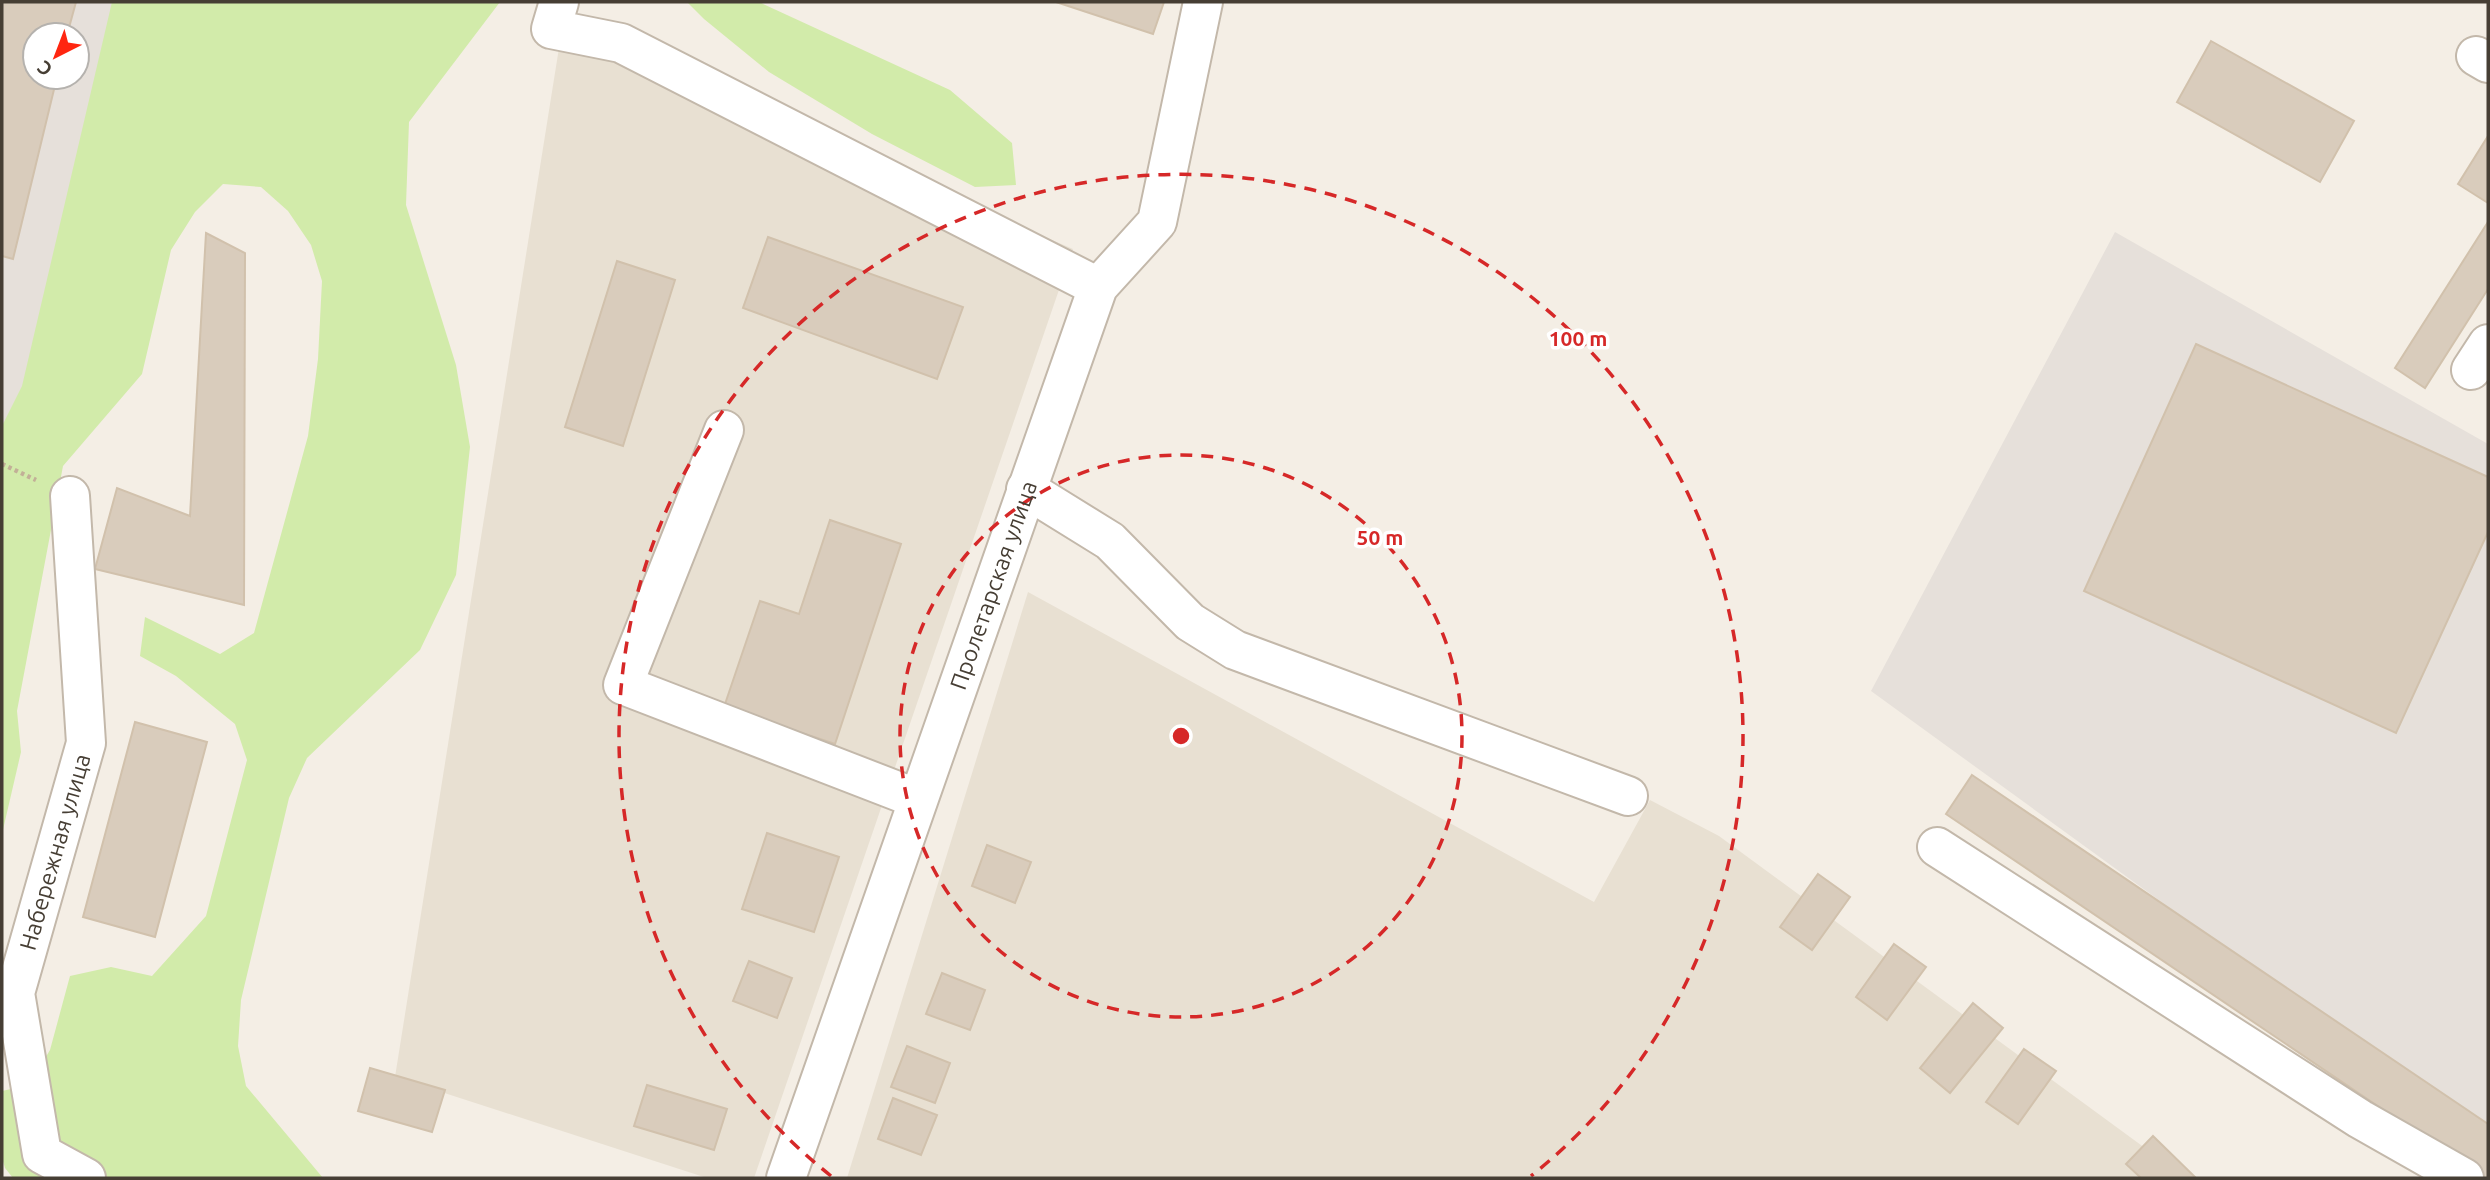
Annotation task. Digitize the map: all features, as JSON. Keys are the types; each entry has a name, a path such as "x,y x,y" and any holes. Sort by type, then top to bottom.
{"street":[{"path":"559,2 551,29 621,43 1098,288"},
{"name":"Пролетарская улица","path":"786,1178 1098,288 1157,222 1203,2"},
{"path":"724,430 623,685 918,799"},
{"path":"1027,489 1110,541 1190,622 1235,650 1628,796"},
{"name":"Набережная улица","path":"70,496 86,743 15,993 43,1154 86,1178"},
{"path":"1937,847 2360,1119 2464,1178"}],"shaded area":[{"path":"2,2 144,2 2,469"},
{"path":"562,29 1073,249 754,1178 707,1178 395,1077"},
{"path":"2115,232 2488,444 2488,1139 1871,691"},
{"path":"1028,592 1594,902 1650,800 1719,836 2186,1178 847,1178"}],"green space":[{"path":"112,2 500,2 409,122 406,205 456,365 470,447 456,575 420,650 307,758 289,798 241,1000 238,1046 246,1086 323,1178 13,1178 5,1168 2,1158 2,1091 29,1085 50,1050 70,976 111,967 152,976 206,916 247,760 235,724 176,676 140,656 145,617 220,654 254,633 308,436 318,359 322,281 311,245 288,211 261,187 223,184 195,212 171,250 142,374 63,466 17,711 21,752 2,834 2,426 22,386"},
{"path":"687,2 759,2 950,90 1012,143 1016,185 975,187 872,134 769,72"}],"building":[{"path":"2,2 76,2 71,21 21,21 21,91 54,91 13,259 2,256"},
{"path":"1056,2 1164,2 1153,34"},
{"path":"2211,41 2354,121 2320,182 2177,102"},
{"path":"2488,136 2488,203 2458,184"},
{"path":"2488,222 2488,289 2425,388 2395,368"},
{"path":"206,233 245,253 244,605 95,569 117,488 190,516"},
{"path":"768,237 963,307 937,379 743,308"},
{"path":"617,261 675,280 623,446 565,427"},
{"path":"2196,344 2488,477 2488,532 2396,733 2084,591"},
{"path":"830,520 901,544 835,744 724,707 760,601 799,614"},
{"path":"135,722 207,742 155,937 83,917"},
{"path":"1972,775 2488,1124 2488,1178 2484,1178 1946,814"},
{"path":"767,833 839,857 814,932 742,909"},
{"path":"987,845 1031,862 1015,903 972,886"},
{"path":"1818,874 1850,897 1812,950 1780,927"},
{"path":"1894,944 1926,967 1887,1020 1856,997"},
{"path":"749,961 792,978 777,1018 733,1001"},
{"path":"942,973 985,990 970,1030 926,1014"},
{"path":"1973,1003 2003,1028 1950,1093 1920,1068"},
{"path":"907,1046 950,1063 935,1103 891,1087"},
{"path":"2024,1049 2056,1071 2018,1124 1986,1102"},
{"path":"370,1068 445,1090 432,1132 358,1111"},
{"path":"647,1085 727,1109 714,1150 634,1126"},
{"path":"893,1098 937,1115 921,1155 878,1139"},
{"path":"2153,1136 2196,1178 2141,1178 2126,1164"}]}
